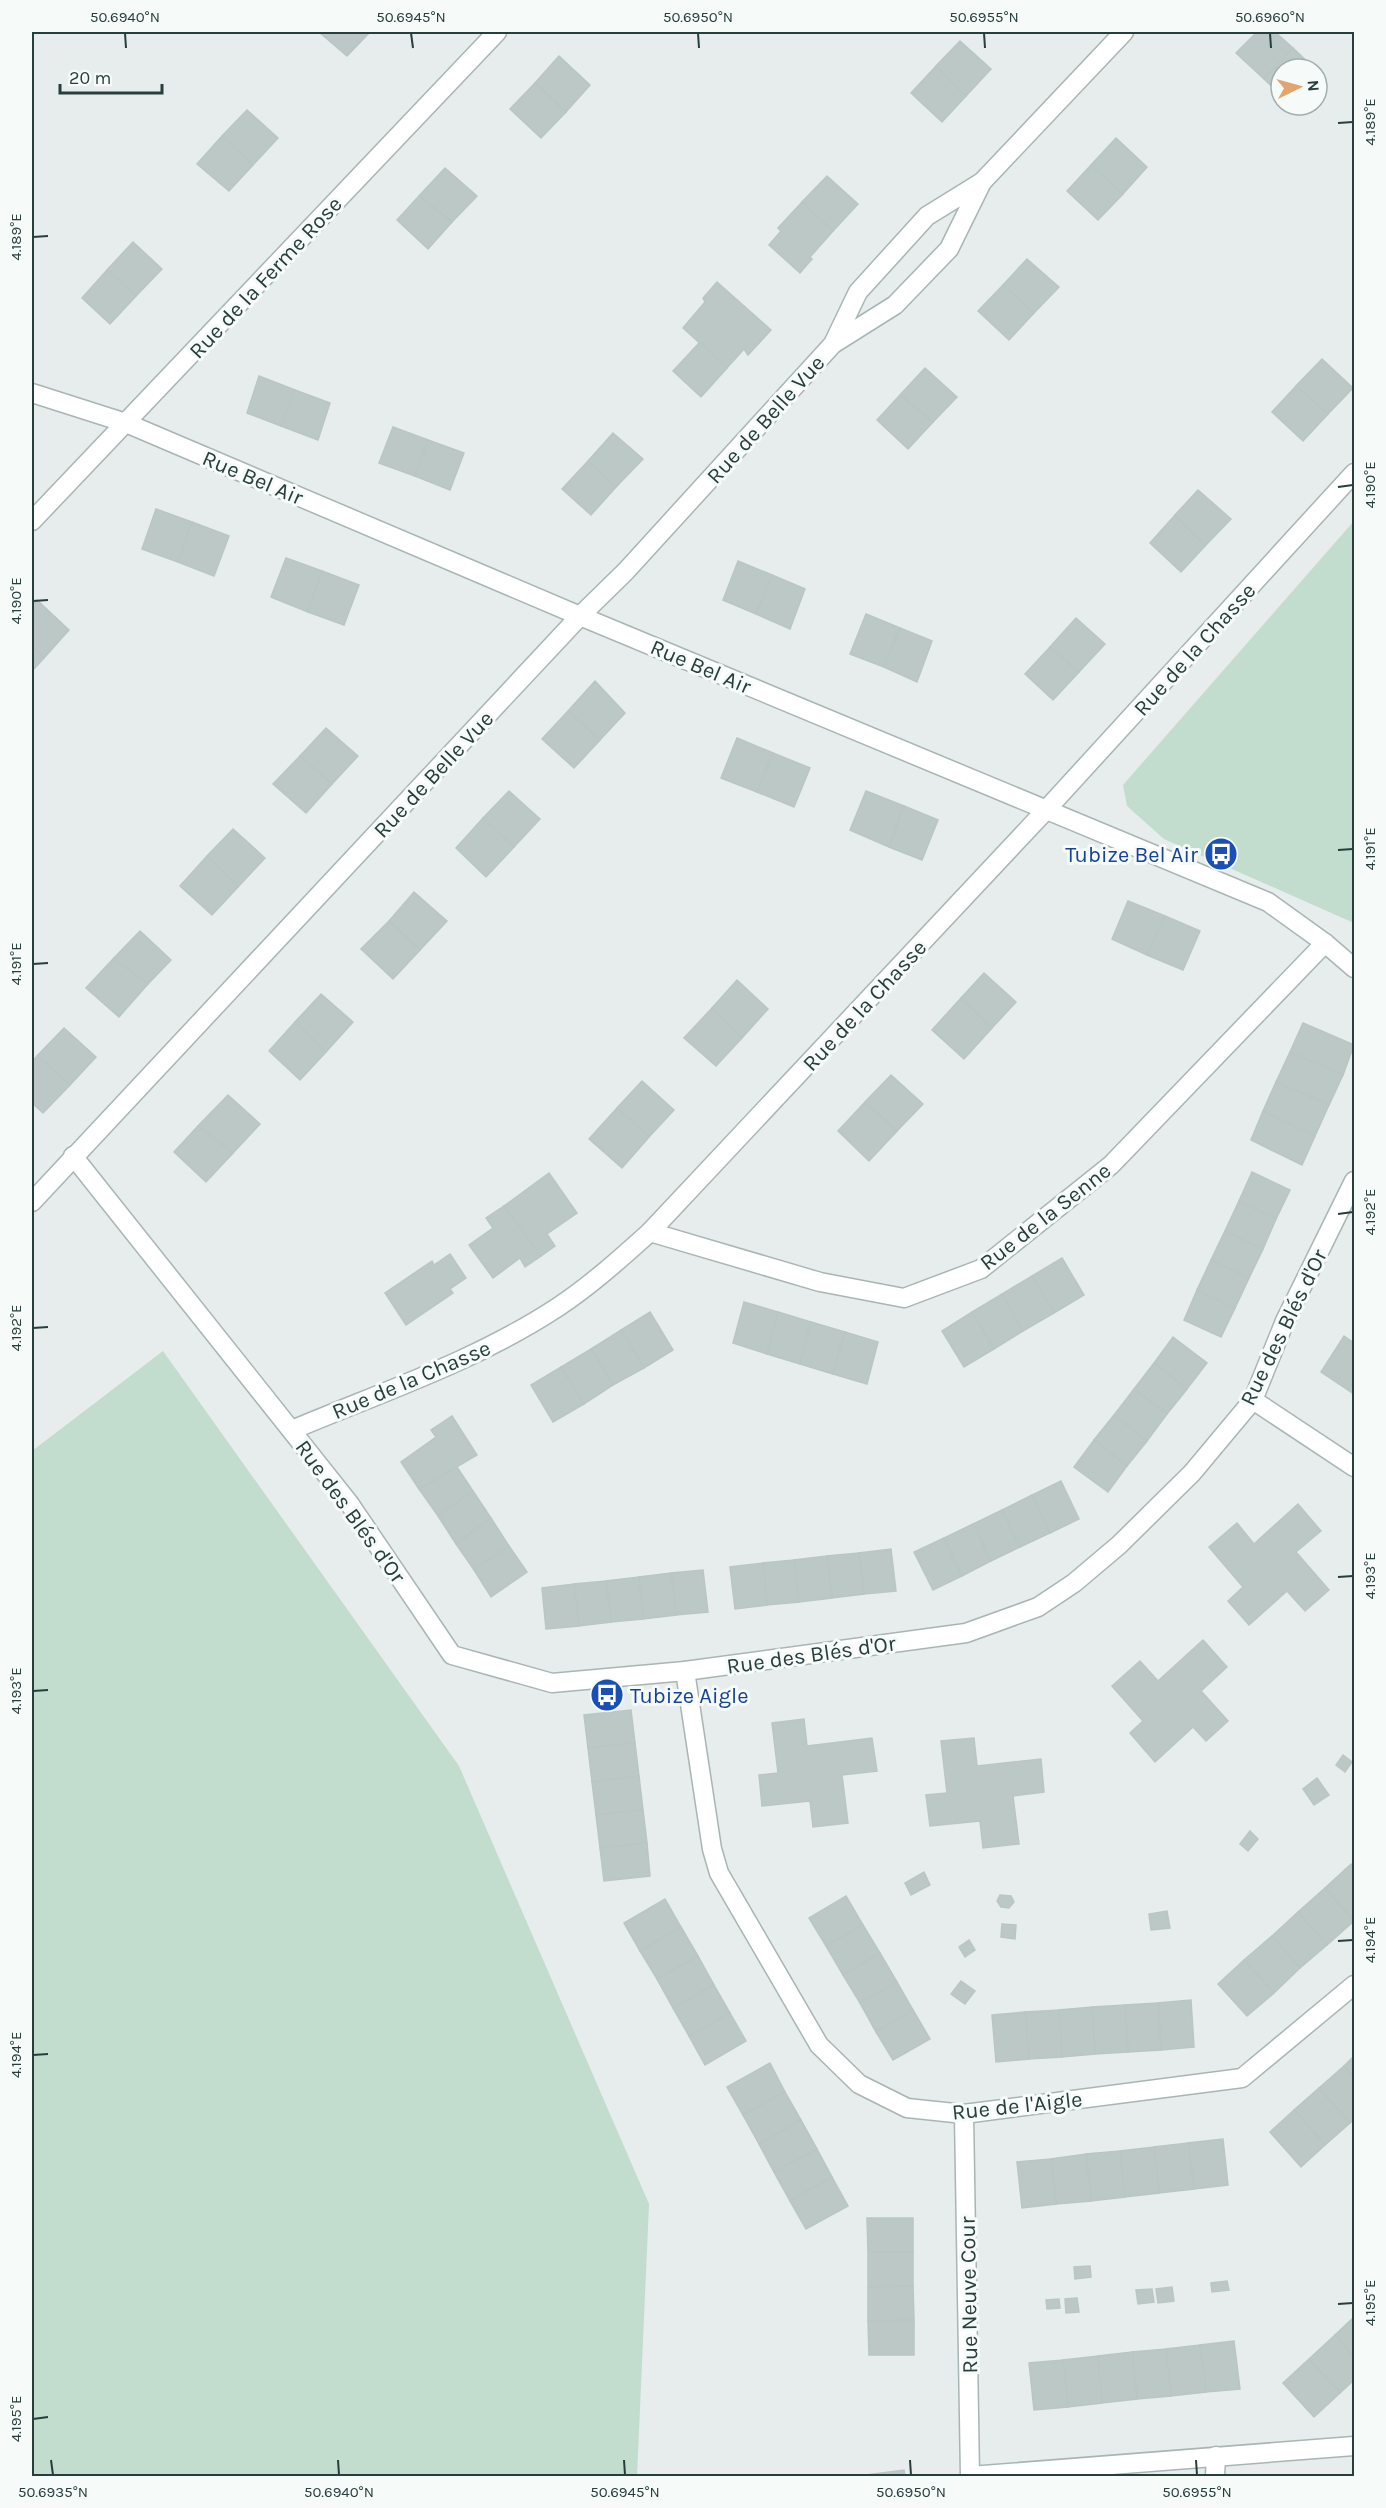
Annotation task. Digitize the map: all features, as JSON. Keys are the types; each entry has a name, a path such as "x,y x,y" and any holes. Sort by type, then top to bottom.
{"street":[{"name":"Rue de la Ferme Rose","path":"32,521 497,32"},
{"name":"Rue de Belle Vue","path":"833,344 858,292 927,216 982,182 1124,32"},
{"name":"Rue de Belle Vue","path":"32,1202 580,616 626,571 833,344 895,306 949,249 982,182"},
{"name":"Rue Bel Air","path":"32,393 126,423 580,616 1268,903 1326,943 1354,968"},
{"name":"Rue de la Chasse","path":"292,1430 440,1370 487,1348 573,1297 597,1280 650,1232 1047,810 1354,473"},
{"name":"Rue de la Senne","path":"650,1232 820,1282 904,1298 981,1269 1111,1165 1326,943"},
{"name":"Rue des Blés d'Or","path":"74,1156 349,1503 453,1655 552,1683 685,1671 966,1634 1038,1607 1074,1583 1119,1545 1191,1473 1253,1400 1285,1321 1354,1181"},
{"path":"1253,1400 1354,1467"},
{"name":"Rue de l'Aigle","path":"685,1671 712,1849 719,1873 819,2045 859,2084 907,2108 964,2114 1242,2078 1354,1985"},
{"name":"Rue Neuve Cour","path":"964,2114 970,2476"},
{"path":"970,2476 1354,2446"},
{"path":"1215,2476 1216,2456"}],"green space":[{"path":"1354,521 1354,923 1164,839 1127,806 1123,785"},
{"path":"163,1351 459,1766 649,2204 637,2476 32,2476 32,1451"}],"building":[{"path":"319,32 370,32 347,56"},
{"path":"1257,32 1275,32 1293,48 1285,57 1269,57 1269,74 1264,79 1236,53"},
{"path":"960,41 991,69 966,96 936,66"},
{"path":"1293,48 1302,57 1285,57"},
{"path":"559,56 590,85 566,112 535,83"},
{"path":"936,66 966,96 942,122 911,93"},
{"path":"1269,74 1269,84 1264,79"},
{"path":"535,83 566,112 541,138 510,109"},
{"path":"247,110 278,138 253,165 222,136"},
{"path":"222,136 253,165 229,191 197,164"},
{"path":"1116,138 1147,167 1123,194 1091,165"},
{"path":"1091,165 1123,194 1098,220 1067,191"},
{"path":"445,168 477,196 452,222 419,196"},
{"path":"827,176 858,204 833,231 802,202"},
{"path":"419,196 452,222 428,249 397,220"},
{"path":"802,202 833,231 810,257 812,259 800,273 769,245 781,231 778,228"},
{"path":"133,242 162,269 136,296 107,270"},
{"path":"1027,259 1059,287 1034,313 1003,285"},
{"path":"107,270 136,296 110,324 82,298"},
{"path":"717,282 771,330 748,355 744,349 727,368 683,328 705,302 703,298"},
{"path":"1003,285 1034,313 1009,340 978,311"},
{"path":"700,342 727,368 701,397 673,371"},
{"path":"1322,359 1353,388 1328,414 1296,386"},
{"path":"925,368 957,397 933,422 900,395"},
{"path":"259,376 295,390 281,426 247,413"},
{"path":"1296,386 1328,414 1303,441 1272,412"},
{"path":"295,390 330,403 318,440 281,426"},
{"path":"900,395 933,422 908,449 877,420"},
{"path":"393,427 428,440 415,476 379,463"},
{"path":"613,433 643,459 616,487 588,461"},
{"path":"428,440 464,453 450,490 415,476"},
{"path":"588,461 616,487 591,515 562,489"},
{"path":"1198,490 1231,519 1205,546 1175,515"},
{"path":"156,509 192,522 178,562 142,549"},
{"path":"1175,515 1205,546 1181,572 1150,543"},
{"path":"192,522 229,536 214,576 178,562"},
{"path":"286,558 322,571 308,612 271,597"},
{"path":"738,561 772,575 756,614 723,600"},
{"path":"322,571 359,585 344,625 308,612"},
{"path":"772,575 805,589 790,629 756,614"},
{"path":"37,600 69,630 44,658 32,647 32,606"},
{"path":"866,614 900,628 884,667 850,654"},
{"path":"1076,618 1105,644 1079,672 1050,647"},
{"path":"900,628 932,641 917,682 884,667"},
{"path":"32,647 44,658 32,671"},
{"path":"1050,647 1079,672 1053,700 1025,674"},
{"path":"595,681 625,713 600,740 568,711"},
{"path":"568,711 600,740 574,768 542,739"},
{"path":"326,728 358,756 332,784 300,756"},
{"path":"737,738 773,753 757,792 721,778"},
{"path":"773,753 810,768 794,807 757,792"},
{"path":"300,756 332,784 306,813 273,784"},
{"path":"509,791 540,819 514,847 483,818"},
{"path":"866,791 904,806 889,847 850,830"},
{"path":"904,806 938,820 922,860 889,847"},
{"path":"483,818 514,847 486,877 456,848"},
{"path":"233,829 265,858 238,887 207,856"},
{"path":"207,856 238,887 212,915 180,886"},
{"path":"414,892 447,921 420,950 389,921"},
{"path":"1128,901 1165,916 1147,955 1112,939"},
{"path":"1165,916 1200,931 1183,970 1147,955"},
{"path":"389,921 420,950 393,979 361,949"},
{"path":"140,931 171,960 148,984 113,959"},
{"path":"113,959 148,984 119,1017 86,988"},
{"path":"984,973 1016,1002 992,1028 961,998"},
{"path":"737,980 768,1009 742,1038 712,1008"},
{"path":"321,994 353,1022 326,1052 295,1022"},
{"path":"961,998 992,1028 964,1059 932,1030"},
{"path":"712,1008 742,1038 716,1066 684,1038"},
{"path":"295,1022 326,1052 300,1080 269,1051"},
{"path":"1303,1023 1354,1045 1343,1075 1290,1052"},
{"path":"64,1028 96,1057 70,1085 37,1056"},
{"path":"1290,1052 1343,1075 1329,1105 1276,1082"},
{"path":"37,1056 70,1085 43,1113 32,1103 32,1062"},
{"path":"891,1075 923,1104 897,1131 865,1102"},
{"path":"642,1081 674,1110 649,1137 617,1108"},
{"path":"1276,1082 1329,1105 1315,1136 1263,1111"},
{"path":"228,1095 260,1124 233,1153 198,1126"},
{"path":"865,1102 897,1131 869,1161 838,1131"},
{"path":"617,1108 649,1137 622,1168 589,1139"},
{"path":"1263,1111 1315,1136 1302,1165 1251,1140"},
{"path":"198,1126 233,1153 206,1182 174,1152"},
{"path":"1252,1172 1290,1190 1276,1219 1239,1201"},
{"path":"549,1173 577,1213 547,1234 555,1246 541,1256 504,1206"},
{"path":"1239,1201 1276,1219 1263,1249 1225,1231"},
{"path":"504,1206 541,1256 525,1267 520,1258 493,1278 469,1245 493,1228 486,1218"},
{"path":"1225,1231 1263,1249 1249,1278 1211,1260"},
{"path":"450,1254 466,1278 450,1289 453,1293 406,1325 385,1293 432,1261 434,1265"},
{"path":"1062,1258 1084,1295 1054,1313 1032,1276"},
{"path":"1211,1260 1249,1278 1235,1308 1197,1290"},
{"path":"1032,1276 1054,1313 1023,1331 1002,1294"},
{"path":"1197,1290 1235,1308 1221,1337 1184,1320"},
{"path":"1002,1294 1023,1331 994,1349 972,1312"},
{"path":"744,1302 778,1312 767,1354 733,1343"},
{"path":"650,1312 673,1350 644,1368 621,1330"},
{"path":"778,1312 811,1322 800,1364 767,1354"},
{"path":"972,1312 994,1349 964,1367 942,1331"},
{"path":"811,1322 845,1332 833,1374 800,1364"},
{"path":"621,1330 644,1368 613,1385 591,1349"},
{"path":"845,1332 878,1342 867,1384 833,1374"},
{"path":"1344,1336 1354,1343 1354,1380 1348,1390 1321,1372"},
{"path":"1173,1337 1207,1363 1187,1389 1154,1363"},
{"path":"591,1349 613,1385 584,1404 561,1367"},
{"path":"1154,1363 1187,1389 1167,1414 1134,1389"},
{"path":"561,1367 584,1404 553,1422 531,1385"},
{"path":"1354,1380 1354,1394 1348,1390"},
{"path":"1134,1389 1167,1414 1147,1441 1114,1415"},
{"path":"1114,1415 1147,1441 1127,1466 1094,1440"},
{"path":"452,1416 477,1455 419,1489 401,1462 436,1437 431,1430"},
{"path":"1094,1440 1127,1466 1108,1492 1074,1467"},
{"path":"457,1467 473,1491 438,1516 419,1489"},
{"path":"1061,1481 1079,1519 1050,1533 1032,1495"},
{"path":"473,1491 491,1518 456,1544 438,1516"},
{"path":"1032,1495 1050,1533 1020,1547 1002,1510"},
{"path":"1298,1504 1321,1531 1296,1552 1329,1590 1305,1611 1287,1591 1249,1625 1228,1601 1243,1587 1209,1547 1237,1523 1254,1544"},
{"path":"1002,1510 1020,1547 991,1561 973,1524"},
{"path":"491,1518 509,1546 474,1570 456,1544"},
{"path":"973,1524 991,1561 962,1576 944,1538"},
{"path":"944,1538 962,1576 933,1590 914,1552"},
{"path":"509,1546 527,1572 491,1597 474,1570"},
{"path":"891,1549 896,1591 864,1594 859,1553"},
{"path":"859,1553 864,1594 832,1598 827,1556"},
{"path":"827,1556 832,1598 799,1602 794,1560"},
{"path":"794,1560 799,1602 767,1605 763,1563"},
{"path":"763,1563 767,1605 735,1609 730,1567"},
{"path":"703,1570 708,1612 676,1615 671,1573"},
{"path":"671,1573 676,1615 643,1619 639,1577"},
{"path":"639,1577 643,1619 611,1622 606,1581"},
{"path":"606,1581 611,1622 579,1626 574,1584"},
{"path":"574,1584 579,1626 546,1629 542,1588"},
{"path":"1203,1640 1227,1667 1201,1691 1228,1721 1206,1741 1193,1727 1155,1762 1130,1733 1143,1721 1112,1686 1140,1661 1158,1681"},
{"path":"631,1710 635,1743 588,1748 584,1715"},
{"path":"804,1719 807,1746 872,1738 877,1771 842,1775 848,1823 813,1827 810,1801 762,1806 759,1775 778,1773 772,1723"},
{"path":"974,1738 977,1766 1041,1759 1044,1792 1013,1796 1019,1844 983,1848 980,1821 930,1826 926,1795 947,1793 941,1741"},
{"path":"635,1743 639,1776 592,1782 588,1748"},
{"path":"1343,1755 1352,1762 1345,1772 1336,1765"},
{"path":"639,1776 643,1810 596,1815 592,1782"},
{"path":"1317,1778 1329,1795 1314,1805 1303,1789"},
{"path":"643,1810 647,1843 600,1848 596,1815"},
{"path":"1250,1831 1258,1839 1248,1851 1240,1844"},
{"path":"647,1843 650,1876 604,1881 600,1848"},
{"path":"1351,1864 1354,1868 1354,1921 1325,1888"},
{"path":"924,1872 930,1885 911,1895 905,1883"},
{"path":"1325,1888 1354,1921 1327,1945 1298,1912"},
{"path":"1000,1895 1011,1896 1014,1902 1009,1908 1001,1907 997,1901"},
{"path":"846,1896 863,1925 826,1946 809,1918"},
{"path":"665,1899 681,1927 640,1951 624,1923"},
{"path":"1167,1911 1170,1928 1151,1930 1149,1914"},
{"path":"1298,1912 1327,1945 1300,1968 1272,1936"},
{"path":"1002,1924 1016,1925 1015,1939 1001,1937"},
{"path":"863,1925 880,1953 843,1975 826,1946"},
{"path":"681,1927 698,1956 657,1979 640,1951"},
{"path":"1272,1936 1300,1968 1274,1993 1244,1960"},
{"path":"969,1940 975,1950 965,1957 959,1947"},
{"path":"880,1953 897,1982 860,2003 843,1975"},
{"path":"698,1956 714,1985 673,2008 657,1979"},
{"path":"1244,1960 1274,1993 1247,2016 1218,1984"},
{"path":"961,1981 975,1991 965,2004 951,1994"},
{"path":"897,1982 913,2010 876,2032 860,2003"},
{"path":"714,1985 730,2013 689,2036 673,2008"},
{"path":"1191,2000 1194,2047 1161,2050 1158,2003"},
{"path":"1158,2003 1161,2050 1128,2052 1125,2005"},
{"path":"1125,2005 1128,2052 1095,2054 1092,2007"},
{"path":"1092,2007 1095,2054 1062,2057 1059,2010"},
{"path":"913,2010 930,2039 893,2060 876,2032"},
{"path":"1059,2010 1062,2057 1029,2059 1025,2012"},
{"path":"1025,2012 1029,2059 996,2062 992,2015"},
{"path":"730,2013 746,2041 705,2065 689,2036"},
{"path":"1354,2056 1354,2078 1344,2066"},
{"path":"770,2063 785,2092 743,2115 727,2087"},
{"path":"1344,2066 1354,2078 1354,2119 1350,2123 1319,2088"},
{"path":"1319,2088 1350,2123 1325,2145 1294,2110"},
{"path":"785,2092 801,2120 759,2144 743,2115"},
{"path":"1294,2110 1325,2145 1301,2167 1270,2132"},
{"path":"801,2120 817,2149 774,2172 759,2144"},
{"path":"1223,2139 1228,2185 1194,2189 1188,2143"},
{"path":"1188,2143 1194,2189 1159,2193 1154,2147"},
{"path":"1154,2147 1159,2193 1125,2197 1120,2151"},
{"path":"817,2149 832,2177 790,2201 774,2172"},
{"path":"1120,2151 1125,2197 1091,2201 1086,2154"},
{"path":"1086,2154 1091,2201 1056,2204 1051,2159"},
{"path":"1051,2159 1056,2204 1022,2208 1017,2162"},
{"path":"832,2177 848,2206 806,2229 790,2201"},
{"path":"867,2218 913,2218 913,2252 868,2252"},
{"path":"868,2252 913,2252 913,2286 868,2287"},
{"path":"1090,2266 1091,2277 1075,2279 1074,2267"},
{"path":"1227,2281 1229,2290 1212,2292 1211,2283"},
{"path":"913,2286 914,2320 868,2321 868,2287"},
{"path":"1172,2287 1174,2301 1158,2303 1156,2289"},
{"path":"1152,2289 1154,2302 1138,2304 1136,2290"},
{"path":"1077,2298 1079,2312 1066,2313 1065,2299"},
{"path":"1059,2299 1060,2308 1047,2309 1046,2300"},
{"path":"1354,2317 1354,2357 1335,2335"},
{"path":"914,2320 914,2355 869,2355 868,2321"},
{"path":"1335,2335 1354,2357 1354,2380 1340,2393 1309,2359"},
{"path":"1234,2341 1240,2389 1206,2392 1200,2345"},
{"path":"1200,2345 1206,2392 1171,2396 1166,2349"},
{"path":"1166,2349 1171,2396 1137,2399 1132,2352"},
{"path":"1132,2352 1137,2399 1102,2403 1098,2356"},
{"path":"1098,2356 1102,2403 1068,2407 1063,2360"},
{"path":"1309,2359 1340,2393 1314,2417 1283,2383"},
{"path":"1063,2360 1068,2407 1034,2410 1029,2363"},
{"path":"904,2470 905,2476 852,2476 866,2475"}],"place":[{"name":"Tubize Bel Air","path":"1221,854"},
{"name":"Tubize Aigle","path":"607,1695"}]}
